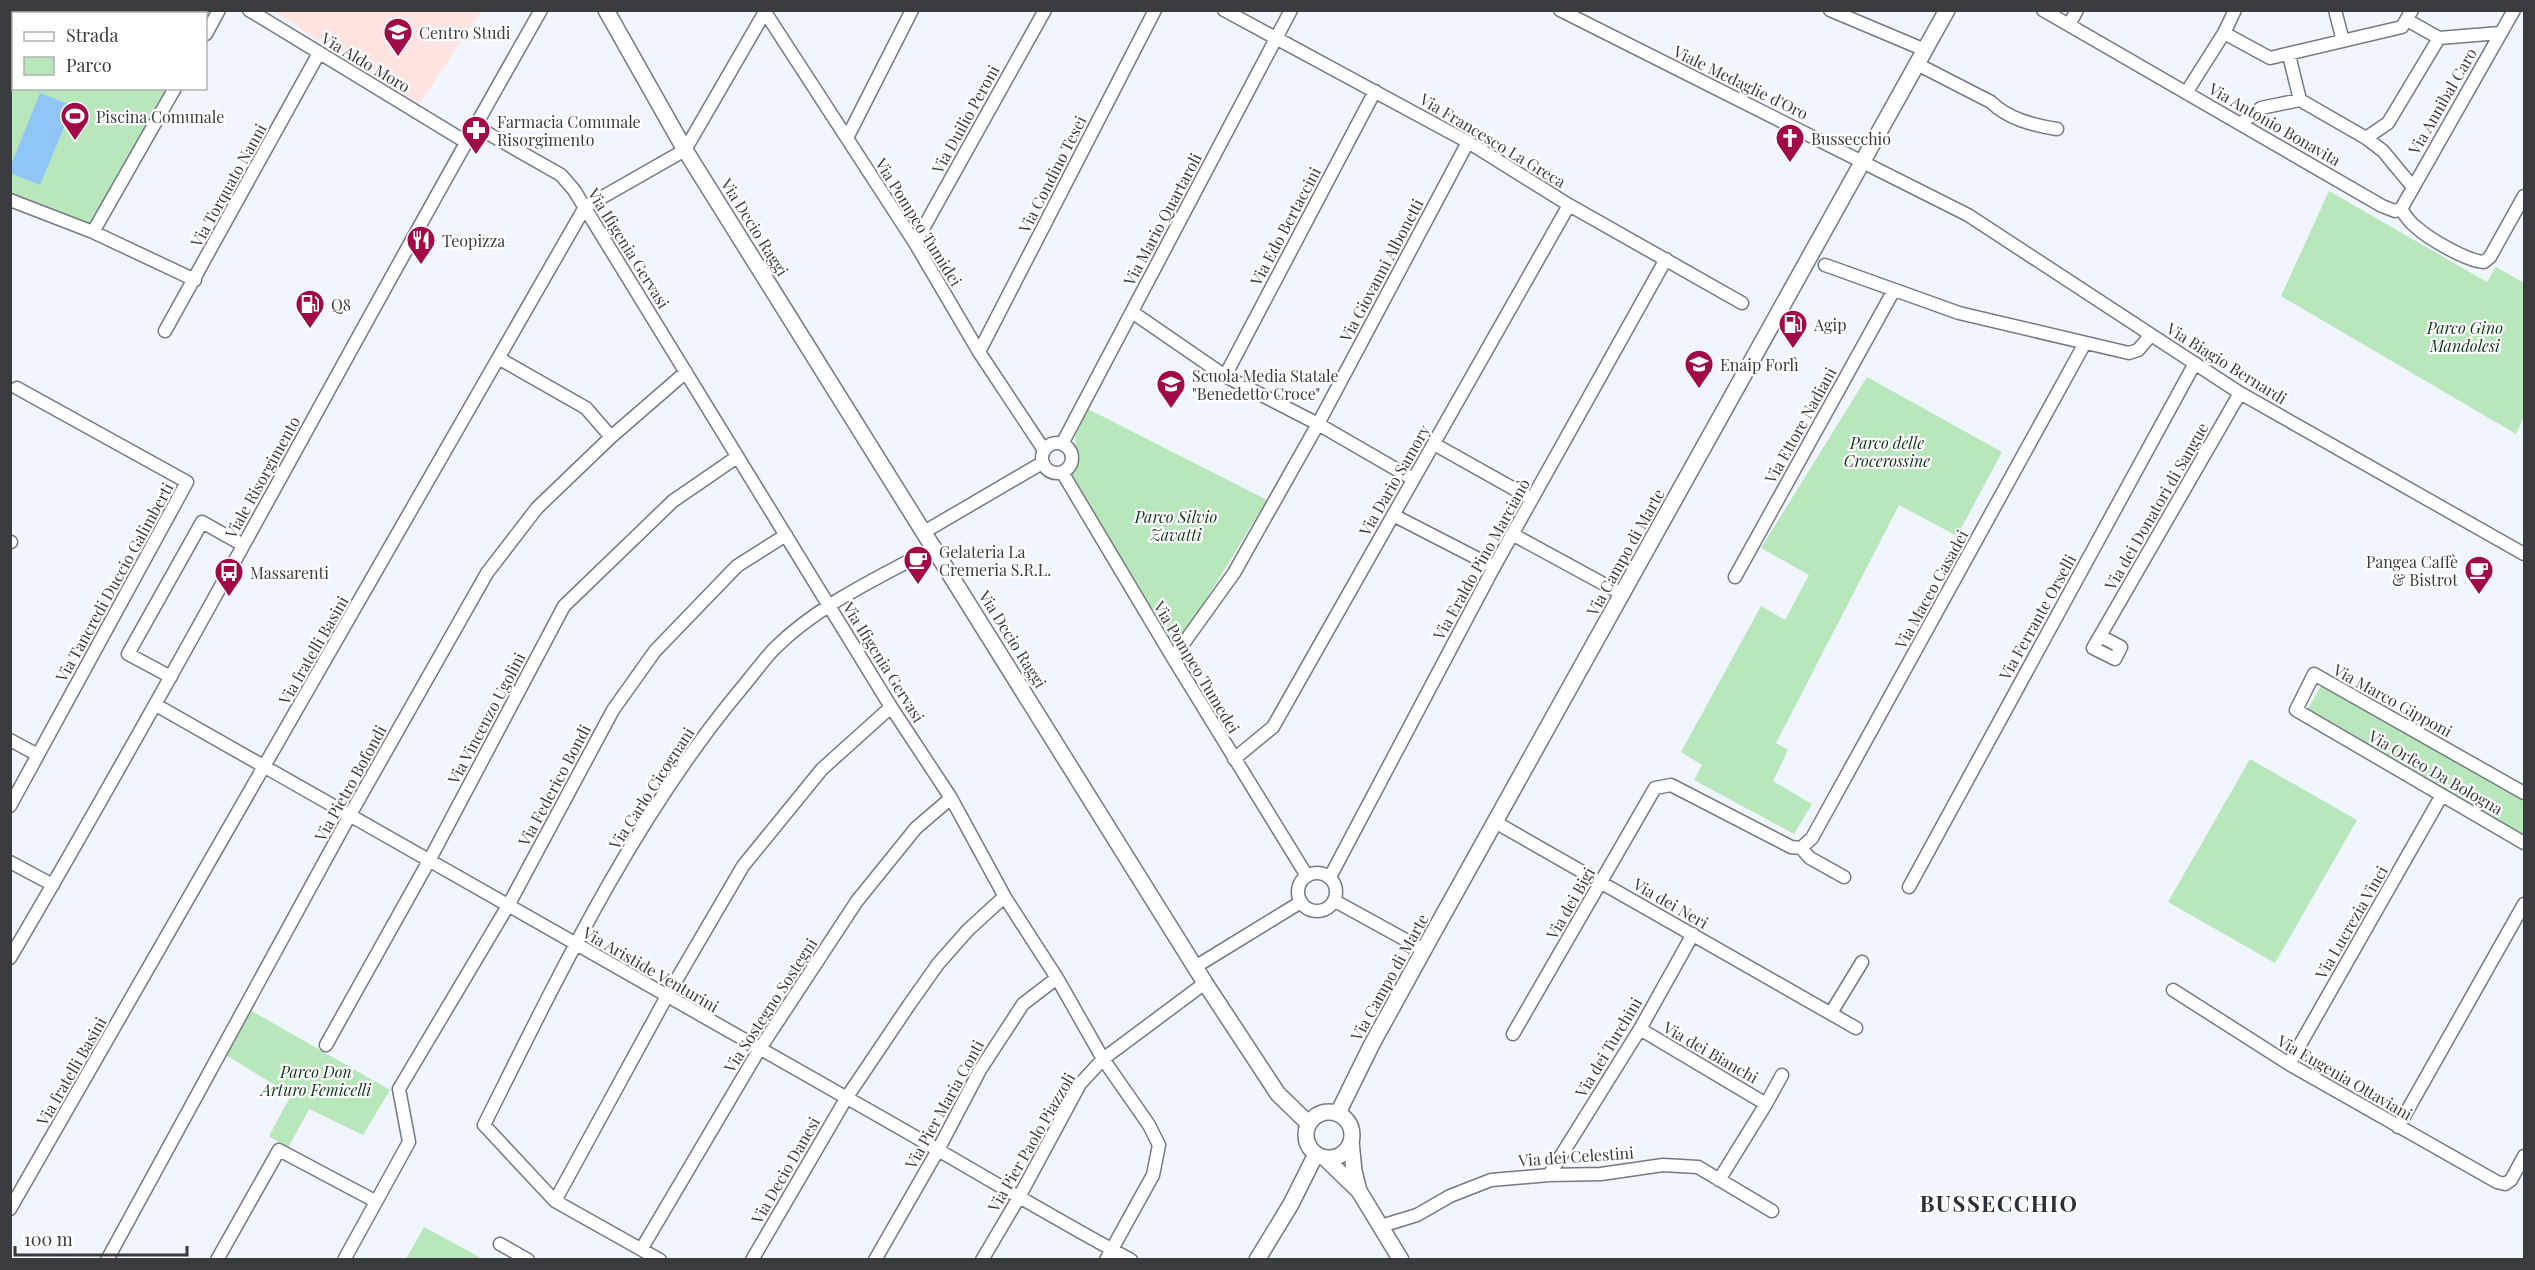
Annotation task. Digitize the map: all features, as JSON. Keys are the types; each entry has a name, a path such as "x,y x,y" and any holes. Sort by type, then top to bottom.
{"main road":[{"name":"Via Decio Raggi","path":"606,10 685,150 935,547 1195,968 1278,1094 1308,1124"},
{"name":"Via Campo di Marte","path":"1338,1113 1372,1044 1947,10"},
{"path":"1359,1191 1354,1171 1351,1128 1348,1122 1338,1113 1324,1112 1312,1118 1305,1130 1307,1144 1359,1191 1401,1260"},
{"path":"1320,1156 1332,1158 1344,1153 1351,1142"},
{"path":"1257,1260 1320,1156"}],"street":[{"path":"207,32 219,10"},
{"name":"Via Aldo Moro","path":"249,10 466,142"},
{"name":"Viale Risorgimento","path":"10,958 156,705 541,10"},
{"path":"847,138 912,10"},
{"name":"Via Duilio Peroni","path":"915,243 1045,10"},
{"name":"Via Condino Tesei","path":"979,352 1155,10"},
{"name":"Via Francesco La Greca","path":"1224,10 1468,142 1569,205 1742,303"},
{"name":"Via Mario Quartaroli","path":"1062,444 1291,10"},
{"name":"Viale Medaglie d'Oro","path":"1560,10 1968,216 2151,335"},
{"path":"1830,10 1925,50"},
{"name":"Via Antonio Bonavita","path":"2043,10 2382,206 2395,211 2401,209"},
{"path":"2068,26 2077,10"},
{"path":"2186,93 2224,33 2235,10"},
{"path":"2335,10 2343,41"},
{"name":"Via Annibal Caro","path":"2401,209 2514,10"},
{"path":"585,207 685,150 766,11"},
{"name":"Via Pompeo Tumidei","path":"766,11 915,243 979,352 1044,450"},
{"path":"2224,33 2270,58 2402,27 2409,15 2439,38 2500,33"},
{"path":"2366,138 2388,123 2439,38"},
{"name":"Via Torquato Nanni","path":"165,331 319,53"},
{"path":"2289,55 2300,100"},
{"path":"1917,64 1991,102 2000,111 2030,123 2057,129"},
{"path":"93,232 174,90"},
{"name":"Via Edo Bertaccini","path":"1225,376 1375,91"},
{"path":"2240,124 2261,108 2300,100 2366,138 2383,151 2412,186"},
{"name":"Via Ifigenia Gervasi","path":"475,126 561,175 585,207 891,707 951,798 1004,897 1057,978 1103,1059 1149,1125 1159,1145 1153,1175 1108,1254"},
{"name":"Via Giovanni Albonetti","path":"1173,658 1234,573 1318,424 1468,142"},
{"path":"2401,209 2413,226 2428,236 2474,260 2487,260 2524,196"},
{"path":"10,200 93,232 195,280"},
{"name":"Via Dario Samory","path":"1234,759 1273,727 1569,205"},
{"name":"Via fratelli Basini","path":"10,1209 500,359 585,207"},
{"name":"Via Eraldo Pino Marcianò","path":"1330,877 1494,567 1666,259"},
{"name":"Via Biagio Bernardi","path":"1825,265 1959,313 2129,353 2138,350 2151,335 2240,393 2524,554"},
{"name":"Via Ettore Nadiani","path":"1735,577 1894,290"},
{"path":"1132,312 1225,376 1318,424 1413,479"},
{"name":"Via Maceo Casadei","path":"1801,848 1812,838 2085,343"},
{"path":"500,359 586,408 611,436"},
{"name":"Via Ferrante Orselli","path":"1909,887 2195,363"},
{"name":"Via Pietro Bofondi","path":"107,1260 351,813 488,573 537,508 611,436 687,372"},
{"name":"Via Tancredi Duccio Galimberti","path":"10,806 187,482 17,388"},
{"name":"Via dei Donatori di Sangue","path":"2100,636 2240,393"},
{"path":"1052,443 1062,444 1070,450 1072,455 1070,466 1062,472 1053,473 1042,463 1044,450 1052,443"},
{"path":"1434,444 1532,499"},
{"name":"Via Vincenzo Ugolini","path":"326,1044 430,859 564,606 673,501 737,457"},
{"path":"924,532 1042,463"},
{"name":"Via Pompeo Tumedei","path":"1062,472 1307,876"},
{"path":"1393,515 1494,567"},
{"path":"171,677 128,654 202,522 243,546"},
{"path":"1512,534 1622,594"},
{"name":"Via Federico Bondi","path":"375,1201 408,1142 399,1089 509,904 614,710 655,651 738,566 786,535"},
{"name":"Via Carlo Cicognani","path":"555,1201 484,1125 577,945 630,849 697,742 775,649 829,605 935,547"},
{"name":"Via Marco Gipponi","path":"2330,730 2296,710 2314,674 2524,793"},
{"name":"Via Aristide Venturini","path":"156,705 351,813 759,1050 938,1150 1108,1254 1131,1260"},
{"path":"660,1260 555,1201 667,996 743,866 822,769 891,707"},
{"name":"Via Orfeo Da Bologna","path":"2330,730 2524,843"},
{"path":"10,740 38,755"},
{"name":"Via dei Bigi","path":"1513,1034 1654,788 1671,785 1791,847 1801,848"},
{"name":"Via Lucrezia Vinci","path":"2289,1064 2442,795"},
{"name":"Via Sostegno Sostegni","path":"642,1248 759,1050 857,901 916,828 951,798"},
{"name":"Via dei Neri","path":"1495,822 1856,1028"},
{"path":"1801,848 1810,858 1844,877"},
{"path":"10,862 53,885"},
{"path":"1318,873 1330,877 1336,888 1335,901 1321,911 1310,910 1301,902 1300,885 1307,876 1318,873"},
{"name":"Via Decio Danesi","path":"752,1260 847,1098 938,964 968,930 1004,897"},
{"path":"1335,901 1424,950"},
{"path":"1195,968 1301,902"},
{"path":"2398,1127 2524,904"},
{"name":"Via dei Turchini","path":"1549,1174 1640,1029 1692,934"},
{"path":"1831,1013 1862,963"},
{"name":"Via Pier Maria Conti","path":"875,1260 938,1150 980,1070 1023,1004 1057,978"},
{"name":"Via Pier Paolo Piazzoli","path":"982,1260 1080,1084 1103,1059 1204,982"},
{"name":"Via Eugenia Ottaviani","path":"2172,990 2289,1064 2492,1179 2505,1184 2511,1179 2524,1156"},
{"name":"Via dei Bianchi","path":"1640,1029 1766,1104"},
{"name":"Via dei Bianchi","path":"1719,1180 1782,1076"},
{"path":"217,1260 279,1150 375,1201 344,1260"},
{"name":"Via dei Celestini","path":"1381,1226 1417,1215 1450,1196 1491,1180 1549,1174 1601,1174 1663,1165 1698,1167 1772,1211"},
{"path":"500,1244 528,1260"}],"shaded area":[{"name":"Centro Studi","path":"273,11 481,11 419,104"}],"green space":[{"name":"Piscina Comunale","path":"10,11 214,11 207,23 207,12 12,12 12,90 169,90 92,227 11,194"},
{"name":"Parco Gino Mandolesi","path":"2329,191 2487,282 2496,267 2524,283 2524,417 2516,434 2281,296"},
{"name":"Parco delle Crocerossine","path":"1867,377 2002,452 1957,536 1899,505 1776,743 1788,750 1773,781 1812,804 1794,834 1694,780 1702,765 1681,752 1761,606 1785,620 1809,575 1761,548"},
{"name":"Parco Silvio Zavatti","path":"1088,409 1267,500 1175,650 1072,475 1077,457 1075,436"},
{"path":"2321,686 2524,801 2524,835 2307,710"},
{"path":"2250,759 2357,820 2275,963 2168,902"},
{"name":"Parco Don Arturo Femicelli","path":"250,1010 390,1090 363,1135 309,1109 288,1148 269,1136 291,1095 226,1055"},
{"path":"424,1227 483,1259 406,1259"}],"water":[{"path":"40,93 73,106 40,185 10,173 11,165"}],"place":[{"name":"Centro Studi","path":"398,58"},
{"name":"Piscina Comunale","path":"75,142"},
{"name":"Farmacia Comunale Risorgimento","path":"476,156"},
{"name":"Bussecchio","path":"1790,164"},
{"name":"Teopizza","path":"421,266"},
{"name":"Q8","path":"310,330"},
{"name":"Agip","path":"1793,350"},
{"name":"Enaip Forlì","path":"1699,390"},
{"name":"Scuola Media Statale \"Benedetto Croce\"","path":"1171,410"},
{"name":"Gelateria La Cremeria S.R.L.","path":"918,586"},
{"name":"Pangea Caffè & Bistrot","path":"2479,596"},
{"name":"Massarenti","path":"229,598"}],"district":[{"name":"BUSSECCHIO","path":"1999,1203"}]}
